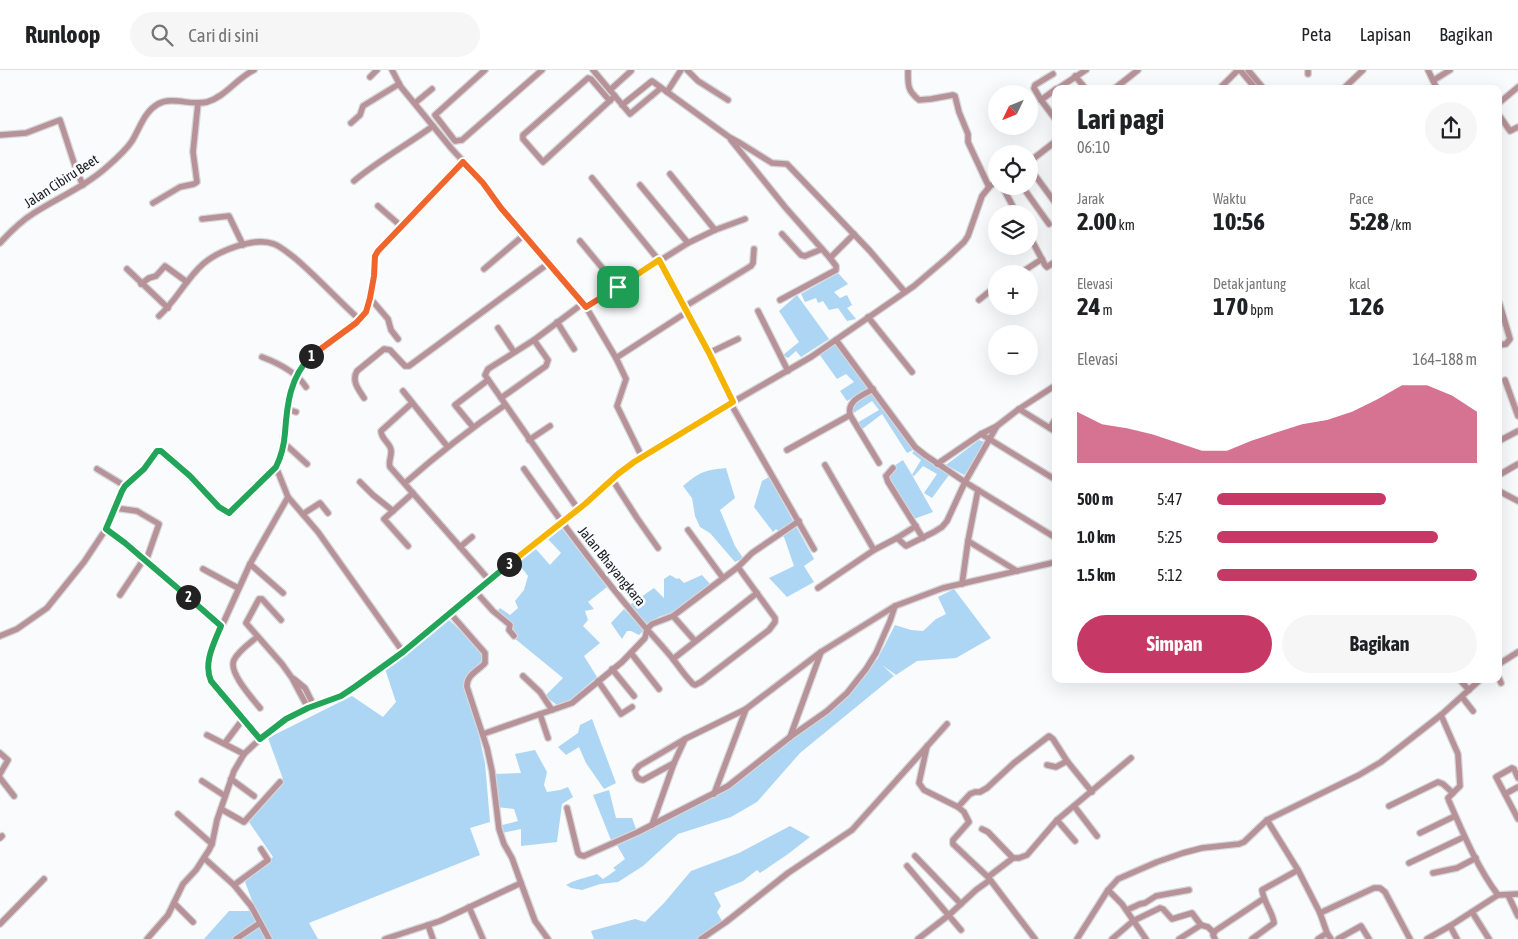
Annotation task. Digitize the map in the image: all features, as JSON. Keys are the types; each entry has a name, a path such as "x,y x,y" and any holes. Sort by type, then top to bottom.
{"street":[{"name":"Jalan Cibiru Beet","path":"0,243 33,213 83,185 109,166 131,142 145,115 158,103 175,101 198,103 215,98 242,76 254,70"},
{"path":"370,77 377,70"},
{"path":"392,70 399,84 463,162 483,183 501,208 586,307 626,379 617,406 642,456"},
{"path":"354,180 377,162 410,142 431,123 435,114 485,70"},
{"path":"435,116 455,141 460,141 542,70"},
{"path":"593,70 610,90 612,98"},
{"path":"612,98 543,162 523,139 523,135 588,78 622,105 630,114 664,90 681,70"},
{"path":"687,70 698,81 728,100"},
{"path":"908,70 910,90 919,100 955,96 968,134 968,142 988,184"},
{"path":"1063,85 1086,70"},
{"path":"1125,70 1130,76"},
{"path":"1119,85 1138,70"},
{"path":"1223,85 1239,70 1252,85"},
{"path":"1248,70 1261,85"},
{"path":"1428,70 1436,85"},
{"path":"1434,80 1450,70"},
{"path":"610,90 631,71"},
{"path":"1347,85 1361,71"},
{"path":"1052,74 1034,87 1052,115"},
{"path":"1075,76 1083,85"},
{"path":"622,105 652,81 729,137 772,163 784,163 791,167 905,292"},
{"path":"351,123 360,115 363,106 399,84"},
{"path":"1502,100 1518,87"},
{"path":"415,103 432,89"},
{"path":"1041,100 1052,92"},
{"path":"153,203 180,188 197,182 192,152 198,103"},
{"path":"1502,119 1510,131 1518,127"},
{"path":"0,135 26,133 60,120 83,185"},
{"path":"729,137 836,266 836,270 780,300"},
{"path":"1038,155 1052,144"},
{"path":"0,636 17,629 47,608 84,562 106,529 125,486 144,469 157,451 161,451 190,476 219,507 229,513 276,467 281,457 292,387 296,376 310,356 360,320 366,312 370,298 375,256 463,162"},
{"path":"670,174 715,230"},
{"path":"592,178 659,260 709,353 732,403 814,549"},
{"path":"1038,179 1052,199"},
{"path":"640,185 688,243"},
{"path":"147,939 168,915 183,884 204,858 212,844 231,779 244,754 260,739 286,719 341,696 363,682 403,652 642,456 811,357 905,292 964,242 972,226 982,196 988,187"},
{"path":"1028,195 1049,224"},
{"path":"378,206 402,227"},
{"path":"202,219 229,216 243,245"},
{"path":"586,307 688,243 715,230 745,219"},
{"path":"782,234 801,255 805,256 822,250"},
{"path":"830,258 854,234"},
{"path":"484,269 524,235"},
{"path":"159,316 168,308 204,263 214,255 243,245 264,241 275,244 286,251 310,271 360,320"},
{"path":"580,241 618,287"},
{"path":"616,358 751,266 754,249"},
{"path":"1038,252 1047,267 1052,264"},
{"path":"1032,265 1042,259"},
{"path":"364,398 355,382 354,376 357,371 384,349 390,350 405,366 409,366 549,263"},
{"path":"141,284 149,278 156,276 165,266 187,282"},
{"path":"127,269 168,308"},
{"path":"979,300 988,293"},
{"path":"370,298 388,319 391,330 398,339"},
{"path":"578,307 534,340 485,371 488,380 578,509"},
{"path":"758,311 788,371"},
{"path":"1502,312 1510,339 1506,344 1502,345"},
{"path":"868,316 912,372"},
{"path":"557,322 574,349"},
{"path":"498,328 514,352"},
{"path":"709,353 738,339"},
{"path":"501,398 546,366 548,360 534,340"},
{"path":"836,340 915,447 937,464 1052,536"},
{"path":"262,357 296,376 306,388"},
{"path":"473,427 455,405 488,380"},
{"path":"1505,380 1518,416"},
{"path":"937,464 980,434 997,426 1052,388"},
{"path":"873,389 852,403 848,408 850,416 879,463"},
{"path":"403,391 447,446"},
{"path":"412,403 381,431 380,434 390,448 390,467 490,581"},
{"path":"404,483 447,446 505,405"},
{"path":"1019,409 1050,428 1052,425"},
{"path":"288,410 296,412"},
{"path":"787,450 850,416"},
{"path":"529,440 550,426"},
{"path":"897,538 906,546 942,527 947,521 997,426"},
{"path":"1502,439 1518,431"},
{"path":"980,434 1052,478"},
{"path":"284,443 307,464"},
{"path":"825,464 874,550"},
{"path":"1502,473 1518,464"},
{"path":"276,467 288,497 318,532 403,652"},
{"path":"893,468 886,476 888,482 923,538"},
{"path":"97,469 125,486"},
{"name":"Jalan Bhayangkara","path":"524,469 561,522 624,602 691,682 696,685 769,630 776,622 773,614 756,593"},
{"path":"612,479 658,548"},
{"path":"360,482 393,511"},
{"path":"962,584 978,490"},
{"path":"1502,491 1516,498"},
{"path":"408,546 384,519 413,493"},
{"path":"260,739 211,681 208,669 211,650 238,588 288,497"},
{"path":"303,514 320,503 328,513"},
{"path":"115,508 137,511 159,524 145,560 120,595"},
{"path":"483,734 572,703 632,653 645,638 646,628 657,621 673,616 738,567 752,553 799,521"},
{"path":"818,588 874,550 916,526"},
{"path":"106,529 125,543 221,626"},
{"path":"688,530 722,578"},
{"path":"460,547 472,537"},
{"path":"968,541 1017,572"},
{"path":"674,763 642,780 637,777 635,771 639,766 685,739 746,709 820,652 895,606 943,588 1052,563"},
{"path":"250,564 284,593"},
{"path":"673,659 756,593 738,567"},
{"path":"203,569 238,588"},
{"path":"476,592 493,611 510,625 509,630 514,636"},
{"path":"281,620 262,598 259,599 246,624 274,653 292,678 304,688 311,707"},
{"path":"567,808 578,853 580,856 584,856 714,794 740,778 790,737 827,711 847,693 860,678 876,653 895,606"},
{"path":"450,613 485,653 485,663 473,673 467,682 492,771 499,829 504,844 512,858 535,921 548,939"},
{"path":"673,616 694,641"},
{"path":"257,637 237,655 232,666 260,708"},
{"path":"790,737 820,652"},
{"path":"1502,662 1518,652"},
{"path":"632,653 659,689"},
{"path":"612,669 634,696"},
{"path":"523,676 540,692 552,710"},
{"path":"598,681 621,714 632,707"},
{"path":"1463,683 1469,690"},
{"path":"1077,939 1108,890 1118,879 1157,862 1202,848 1239,844 1267,820 1369,769 1405,744 1477,683"},
{"path":"1462,697 1473,711"},
{"path":"714,794 746,709"},
{"path":"540,714 548,738"},
{"path":"1441,715 1459,758 1460,786 1448,799 1464,837 1498,895"},
{"path":"225,743 243,719"},
{"path":"701,939 726,922 788,873 852,830 947,724"},
{"path":"207,735 244,754"},
{"path":"958,808 970,794 987,788 1014,763 1049,736 1092,792"},
{"path":"652,825 674,763 685,739"},
{"path":"927,745 919,783 924,790 964,812 969,822 953,840 953,844 989,878 1035,939"},
{"path":"0,753 8,760 0,774"},
{"path":"918,939 949,915 1013,858 1027,855 1057,820 1131,758"},
{"path":"1048,766 1056,768 1067,761"},
{"path":"1518,778 1512,768 1496,778 1518,819"},
{"path":"0,778 14,796"},
{"path":"231,779 254,796"},
{"path":"202,781 225,796"},
{"path":"221,809 244,822 280,782"},
{"path":"1389,806 1438,782 1453,793"},
{"path":"1505,794 1518,787"},
{"path":"1074,806 1097,836"},
{"path":"178,814 212,844"},
{"path":"1420,833 1455,816"},
{"path":"1057,820 1075,841"},
{"path":"1267,820 1298,870 1331,939"},
{"path":"982,829 985,829 1013,858"},
{"path":"1409,863 1464,837"},
{"path":"234,885 268,860 261,850"},
{"path":"915,856 961,904"},
{"path":"204,858 234,885 251,906 269,939"},
{"path":"1433,873 1457,868 1476,858"},
{"path":"907,866 961,930"},
{"path":"1252,939 1274,923 1274,918 1264,899 1262,890 1298,870"},
{"path":"0,924 44,879"},
{"path":"384,939 428,925 521,882"},
{"path":"1320,913 1374,888 1380,888 1385,892 1410,939"},
{"path":"1108,890 1127,910 1146,939"},
{"path":"1127,910 1140,904 1145,904 1156,896 1189,890"},
{"path":"1427,939 1437,936 1498,895 1518,894"},
{"path":"1508,895 1518,916"},
{"path":"1112,939 1134,921 1161,908 1172,919 1192,913 1201,925 1208,927 1214,936 1264,899"},
{"path":"174,903 193,922"},
{"path":"469,907 483,939"},
{"path":"1472,912 1489,939"},
{"path":"236,939 260,923"},
{"path":"428,925 433,939"},
{"path":"1178,939 1201,925"},
{"path":"1338,939 1362,926 1369,939"},
{"path":"1450,926 1457,939"},
{"path":"1318,939 1327,933"}],"shaded area":[{"path":"838,273 848,284 834,292 840,298 847,295 852,305 847,308 856,319 847,321 838,308 829,310 823,301 818,303 816,298 805,302 801,294"},
{"path":"797,295 829,339 801,357 796,351 788,358 783,355 799,342 779,311"},
{"path":"833,340 868,388 847,401 840,391 854,382 846,374 837,379 817,351"},
{"path":"873,392 913,450 907,453 882,414 861,430 857,423 879,410 872,401 852,414 849,408"},
{"path":"979,440 987,443 964,475 946,465"},
{"path":"915,450 949,475 932,498 924,493 937,474 923,466 914,476 912,475 921,460 912,453"},
{"path":"903,460 933,512 914,519 882,474"},
{"path":"726,468 735,498 720,510 735,546 743,558 735,562 710,533 700,527 695,516 692,498 683,486 703,473"},
{"path":"769,477 814,559 804,566 814,582 787,597 769,578 794,566 784,537 776,529 773,532 754,507 762,481"},
{"path":"560,526 607,587 588,602 594,609 585,611 588,620 583,626 600,643 584,656 597,677 569,701 557,705 545,696 563,678 508,633 510,624 496,613 500,608 510,615 518,608 515,601 524,590 528,576 518,563 535,548 550,565 561,553 547,538"},
{"path":"670,575 677,579 679,578 684,583 702,575 710,584 671,613 658,617 649,625 628,606 654,588 664,598 664,579"},
{"path":"954,589 991,638 956,658 917,661 896,675 882,665 894,676 800,753 757,802 731,817 678,834 643,866 618,882 600,884 582,890 566,885 597,874 603,879 616,870 613,868 625,859 617,845 625,837 740,778 810,725 860,678 863,678 874,659 877,660 895,625 911,630 923,631 936,619 946,614 938,597"},
{"path":"624,609 644,630 639,635 627,631 622,639 611,623"},
{"path":"446,617 484,653 484,663 472,673 466,688 485,763 490,822 470,828 480,855 309,923 318,939 204,939 229,911 256,911 245,882 273,857 249,822 283,779 268,738 352,696 383,717 396,702 384,666"},
{"path":"592,719 616,783 604,789 586,763 579,747 566,755 558,747 578,733 580,725"},
{"path":"535,750 547,772 544,785 547,792 568,787 573,797 562,804 557,842 521,846 521,829 502,833 499,826 518,821 514,809 496,807 493,774 521,773 515,754"},
{"path":"609,790 616,818 632,818 636,829 611,840 593,795"},
{"path":"790,826 810,837 760,873 757,870 743,881 714,893 721,906 717,912 722,921 701,939 594,939 591,931 635,919 645,922 691,871 739,853"}],"route":[{"path":"463,162 483,183 501,208 586,307 618,287 659,260 733,402 642,456 618,474 585,504 403,652 356,686 341,696 308,708 286,719 260,739 211,681 208,674 211,650 221,626 125,543 106,529 125,486 144,469 158,450 170,457 219,507 226,513 229,513 276,467 281,457 292,387 298,372 310,356 360,320 366,312 374,276 375,256 378,251 463,162"}]}
